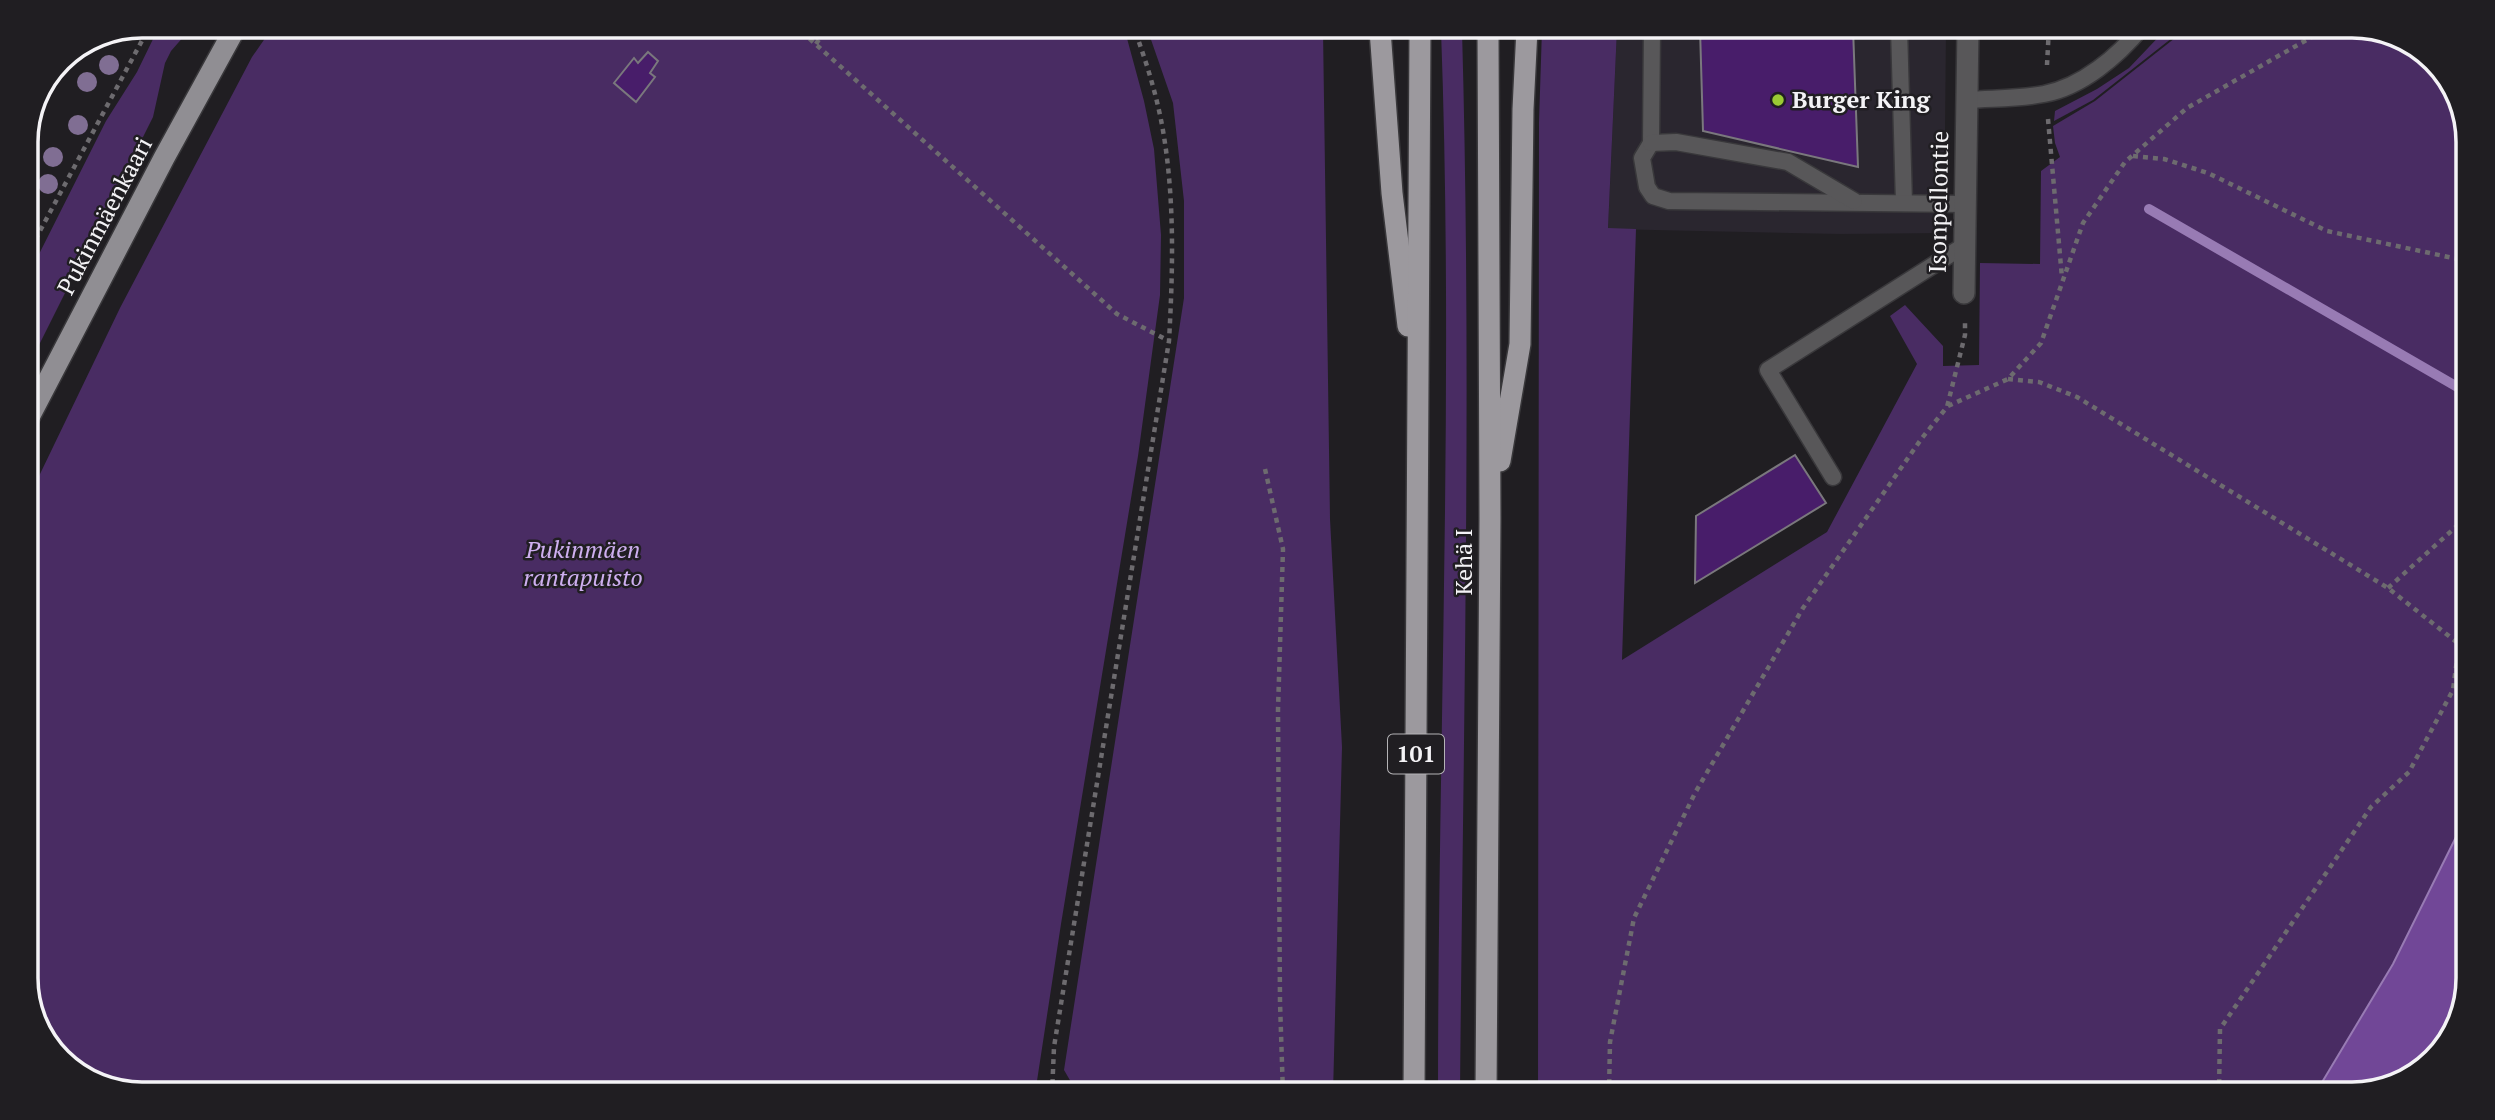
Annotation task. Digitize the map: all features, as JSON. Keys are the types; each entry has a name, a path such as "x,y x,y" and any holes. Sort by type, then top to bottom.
{"highway":[{"path":"1381,38 1392,193 1419,415"},
{"name":"Kehä I","path":"1414,1082 1420,38"},
{"name":"Kehä I","path":"1486,1082 1490,518 1488,38"},
{"path":"1490,518 1520,344 1527,38"}],"main road":[{"name":"Pukinmäenkaari","path":"39,398 230,38"}],"street":[{"name":"Isonpellontie","path":"1964,293 1968,38"}],"lane":[{"path":"1652,38 1651,143 1642,158 1647,187 1653,196 1669,201 1965,204"},
{"path":"1899,38 1904,203"},
{"path":"1967,100 2045,94 2074,84 2105,63 2131,38"},
{"path":"1651,143 1676,142 1788,162 1856,203"},
{"path":"1833,477 1768,370 1965,244"}],"path":[{"path":"39,233 143,38"},
{"path":"810,38 1118,314 1168,341"},
{"path":"816,44 820,38"},
{"path":"1052,1082 1054,1046 1168,341 1173,268 1170,196 1162,124 1137,38"},
{"path":"2048,38 2045,94 2063,281"},
{"path":"1947,407 2008,379 2041,343 2083,223 2125,162 2187,108 2310,38"},
{"path":"2132,156 2164,159 2207,173 2327,231 2456,259"},
{"path":"1609,1082 1610,1042 1634,918 1695,793 1803,608 1922,438 1947,407 1965,335 1964,293"},
{"path":"2008,379 2039,382 2077,397 2388,588 2456,642"},
{"path":"1265,469 1283,549 1278,710 1283,1082"},
{"path":"2388,588 2456,527"},
{"path":"2219,1082 2220,1029 2371,807 2409,772 2453,690 2456,667"}],"shaded area":[{"path":"1617,38 1946,38 1944,233 1840,234 1608,229"},
{"path":"2456,837 2456,977 2454,998 2443,1029 2426,1051 2398,1071 2366,1081 2322,1082 2393,964"}],"green space":[{"path":"154,38 182,38 165,63 153,117 39,345 39,254 106,121 137,72"},
{"name":"Pukinmäen rantapuisto","path":"265,38 1127,38 1154,149 1161,235 1160,295 1138,456 1037,1082 143,1082 103,1074 79,1060 60,1041 44,1011 39,984 39,476 120,308 252,57"},
{"path":"1150,38 1323,38 1330,519 1342,747 1333,1082 1071,1082 1064,1070 1184,298 1184,201 1173,103"},
{"path":"1441,38 1462,38 1466,562 1460,1082 1438,1082 1446,429 1445,163"},
{"path":"1542,38 1617,38 1608,228 1636,229 1622,660 1827,532 1917,364 1890,316 1905,305 1943,346 1943,366 1979,365 1980,263 2040,264 2041,171 2060,157 2053,126 2095,101 2175,38 2352,38 2392,46 2416,60 2439,85 2451,109 2456,136 2456,837 2393,964 2322,1082 1538,1082 1539,122"},
{"path":"2158,38 2172,38 2093,100 2054,121 2055,111 2129,68"}],"building":[{"path":"1700,38 1853,38 1858,167 1703,131"},
{"path":"648,52 658,61 650,73 655,77 636,102 614,83 634,58 638,63"},
{"path":"1795,455 1826,503 1695,583 1696,516"}],"waterway":[{"path":"2149,209 2456,386"}],"place":[{"name":"Burger King","path":"1778,100"}]}
